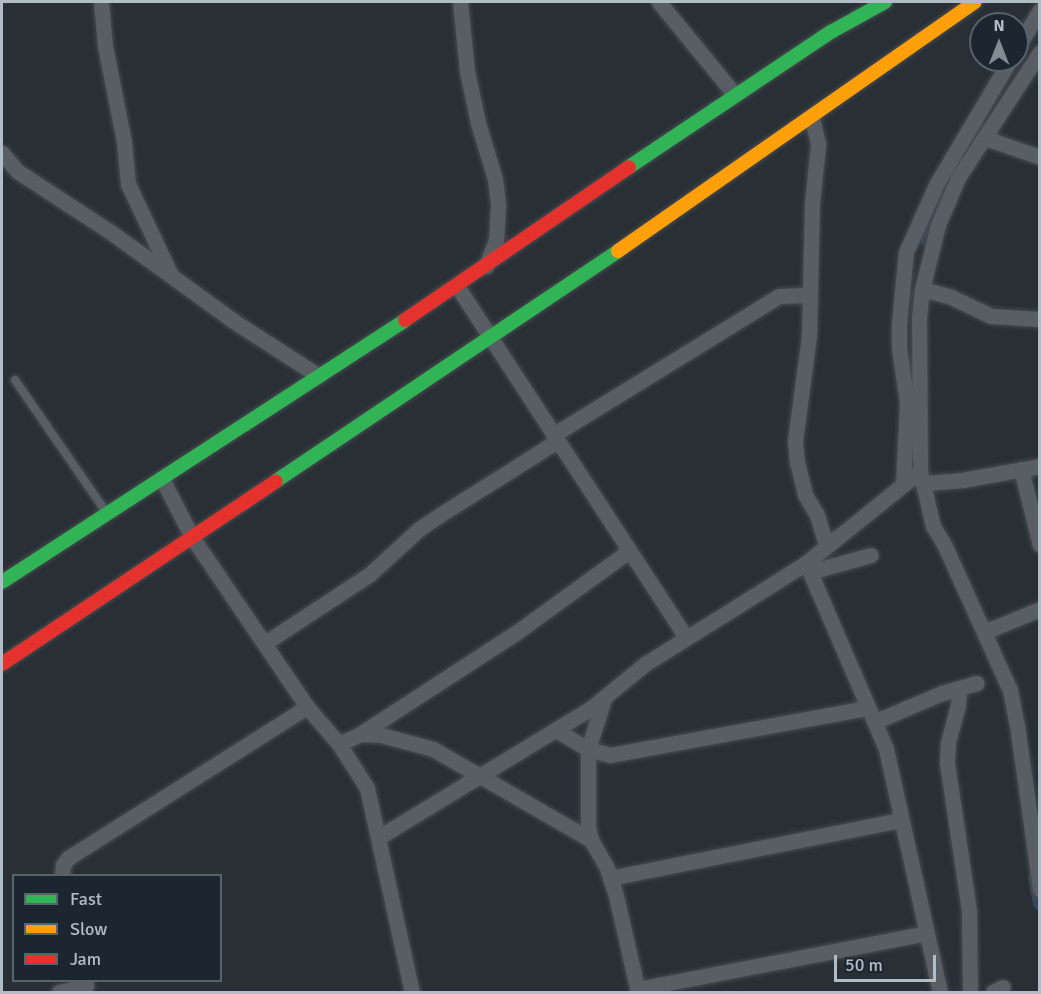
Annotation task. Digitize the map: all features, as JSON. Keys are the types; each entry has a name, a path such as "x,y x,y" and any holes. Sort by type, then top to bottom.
{"street":[{"path":"101,2 105,46 124,142 128,184 171,276"},
{"path":"460,2 467,71 478,123 495,179 498,205 496,240 486,266"},
{"path":"659,2 735,95"},
{"path":"2,664 490,339 812,118 975,2"},
{"path":"2,582 457,286 735,95 878,3"},
{"path":"1029,28 1040,10"},
{"path":"1040,52 954,188 938,225 915,324 922,477 933,526 1010,690 1040,889"},
{"path":"905,483 907,403 898,338 906,252 917,223 937,183 1003,72"},
{"path":"812,118 818,145 812,203 809,336 795,441 797,462 805,495 817,515 826,544"},
{"path":"985,138 1040,157"},
{"path":"2,153 17,171 232,320 319,376"},
{"path":"457,286 686,637"},
{"path":"922,289 936,291 991,316 1040,319"},
{"path":"265,643 370,574 419,529 555,438 779,296 809,295"},
{"path":"898,338 915,324"},
{"path":"379,837 483,776 604,699 645,664 686,637 808,567 826,544 905,483 922,477 1040,466"},
{"path":"1021,469 1040,545"},
{"path":"162,479 192,537 307,707 339,744 367,788 412,993"},
{"path":"339,744 360,734 517,632 629,551"},
{"path":"808,567 872,555"},
{"path":"808,567 886,748 940,993"},
{"path":"984,632 1040,609"},
{"path":"874,723 959,688 977,683"},
{"path":"959,688 958,705 948,743 947,763 969,912 970,993"},
{"path":"604,699 588,749 586,806 591,840 610,878 637,991 927,933"},
{"path":"62,874 63,865 68,858 307,707"},
{"path":"556,729 588,749 610,755 867,708"},
{"path":"360,734 381,735 415,743 483,776 591,840"},
{"path":"610,878 901,820"},
{"path":"59,993 86,986"}],"lane":[{"path":"15,380 107,514"}],"waterway":[{"path":"927,239 934,213 976,130"},
{"path":"1035,877 1040,903"}],"traffic: fast":[{"path":"629,167 831,32 885,2"},
{"path":"276,481 618,251"},
{"path":"2,582 405,320"}],"traffic: slow":[{"path":"618,251 975,2"}],"traffic: jam":[{"path":"405,320 629,167"},
{"path":"2,664 276,481"}]}
